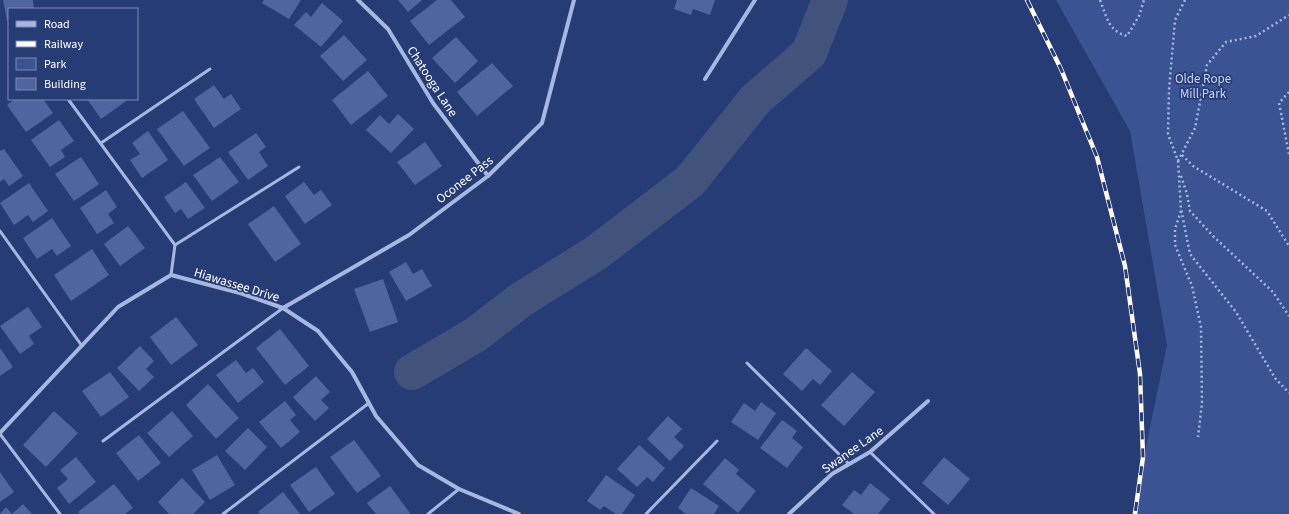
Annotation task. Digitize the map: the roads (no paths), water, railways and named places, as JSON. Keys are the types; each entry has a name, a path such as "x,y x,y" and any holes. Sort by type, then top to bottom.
{"street":[{"name":"Chatooga Lane","path":"358,0 388,30 434,103 488,176"},
{"name":"Oconee Pass","path":"283,308 409,235 488,176 542,123 574,0"},
{"path":"705,79 755,0"},
{"path":"0,434 118,307 171,276"},
{"name":"Hiawassee Drive","path":"171,276 206,283 283,308 318,331 352,372 376,416 418,465 459,489 518,514"},
{"name":"Swanee Lane","path":"789,514 832,474 870,452 928,401"}],"lane":[{"path":"101,143 210,69"},
{"path":"69,100 175,245 171,276"},
{"path":"175,245 299,167"},
{"path":"0,231 82,346"},
{"path":"103,441 283,308"},
{"path":"746,363 849,464"},
{"path":"223,514 369,403"},
{"path":"0,434 60,514"},
{"path":"646,514 717,441"},
{"path":"870,452 934,514"},
{"path":"428,514 459,489"}],"waterway":[{"path":"412,372 475,335 522,299 596,253 690,181 755,100 809,53 830,0"}],"railway":[{"path":"1027,0 1061,69 1097,157 1125,266 1140,374 1143,457 1135,514"}],"park label":[{"name":"Olde Rope Mill Park","path":"1203,86"}]}
